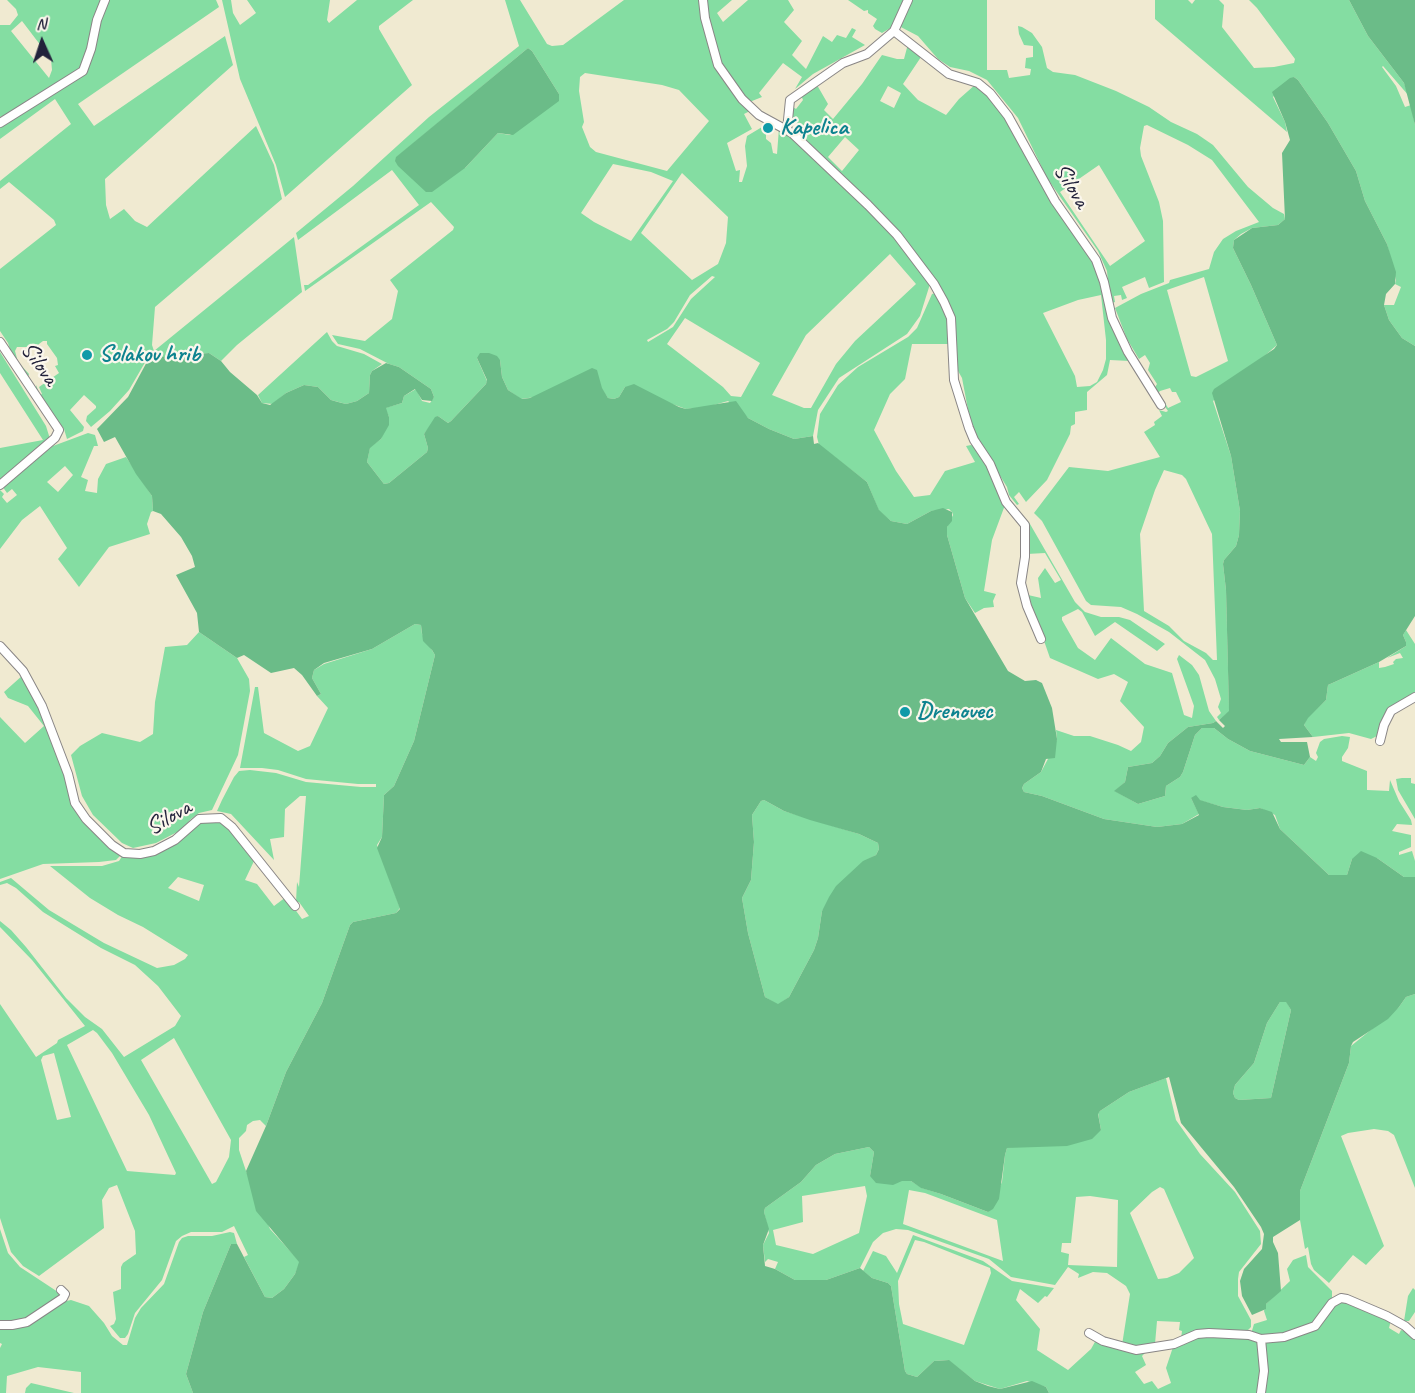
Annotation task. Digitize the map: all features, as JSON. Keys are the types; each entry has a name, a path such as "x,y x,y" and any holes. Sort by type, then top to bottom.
{"street":[{"path":"0,123 83,71 92,49 105,0"},
{"path":"703,0 705,18 718,65 742,99 759,115 787,130 814,153 897,235 934,284 944,302 951,318 954,380 969,428 990,464 1006,502 1025,525 1025,557 1021,583 1027,606 1041,639"},
{"path":"787,130 790,100 843,63 867,54 894,31 908,0"},
{"name":"Silova","path":"894,31 949,74 978,83 990,93 1008,116 1055,201 1096,260 1116,326 1128,352 1161,405"},
{"name":"Silova","path":"0,342 59,430 56,438 0,486"},
{"name":"Silova","path":"0,646 23,671 42,706 69,774 75,803 86,819 112,845 124,853 140,854 154,851 175,840 199,819 221,818 232,827 295,906"},
{"path":"1380,741 1384,724 1391,711 1415,696"},
{"path":"0,1325 12,1326 27,1322 63,1298 65,1294 61,1290"},
{"path":"1089,1333 1103,1341 1136,1350 1174,1344 1197,1334 1249,1335 1261,1339 1284,1337 1315,1326 1332,1303 1347,1299 1406,1326 1415,1335"},
{"path":"1260,1393 1264,1371 1261,1339"}],"green space":[{"path":"7,0 102,0 86,58 80,71 13,112 0,117 0,25 10,25 18,15 16,9","holes":["22,21 51,59 52,70 49,78 11,31"]},
{"path":"107,0 216,0 219,7 78,104 94,126 225,36 233,65 105,179 106,205 110,219 124,209 135,221 147,227 256,126 274,165 282,199 155,307 152,345 154,351 294,237 302,292 237,345 221,361 209,353 147,359 129,390 91,427 86,421 87,416 96,406 84,395 70,410 84,427 83,431 67,439 64,429 36,391 36,385 40,395 42,394 39,387 59,373 55,366 58,365 57,358 47,341 35,347 17,347 15,351 18,362 29,374 28,377 14,361 8,343 0,331 0,269 56,225 54,220 9,182 0,189 0,181 71,124 55,99 0,139 0,126 82,76 92,59 98,28"},
{"path":"222,0 231,0 233,13 240,25 256,13 247,0 330,0 327,20 329,23 357,0 413,0 379,26 412,85 285,197 276,165 240,79"},
{"path":"505,0 520,0 547,44 552,46 563,45 624,0 699,0 716,66 750,111 744,114 752,129 727,143 736,171 740,170 739,182 742,182 747,166 745,146 747,136 767,124 770,130 766,133 766,139 771,143 773,153 777,154 779,128 872,211 899,241 930,284 920,316 907,334 839,378 818,410 813,436 794,439 769,429 748,418 728,401 707,407 686,409 625,387 619,397 614,399 608,398 601,388 521,399 508,390 502,377 500,360 477,358 487,381 486,384 448,423 438,416 424,434 427,452 389,483 384,484 367,462 370,447 381,439 389,417 385,408 402,403 404,396 416,389 422,401 430,403 434,397 431,389 399,367 360,349 338,344 332,335 365,341 392,319 398,291 390,280 454,227 431,202 305,291 304,285 308,285 419,205 392,170 298,240 296,233 353,186 429,117 519,46","holes":["528,48 559,94 510,135 498,133 465,168 396,162 397,157","585,73 662,85 679,90 709,121 667,171 596,152 590,147 582,127 584,122 579,91 580,77","613,164 651,172 673,181 631,241 581,213","682,173 728,217 726,243 718,264 692,280 641,233","890,254 916,284 855,341 836,364 811,408 804,408 772,395 806,335","712,276 715,277 691,299 673,327 648,342 647,340 667,329 674,322 690,295","685,318 760,363 741,397 731,396 723,387 667,344"]},
{"path":"704,0 732,0 717,13 723,22 748,0 788,0 794,10 784,22 802,41 792,55 806,69 823,36 832,42 837,35 846,38 852,28 856,30 852,37 865,45 813,74 795,89 802,77 783,63 759,93 762,97 746,101 723,71"},
{"path":"848,0 906,0 892,27 882,33 873,26 877,19 868,13 868,10 864,11"},
{"path":"909,0 987,0 987,70 1007,70 1009,78 1030,75 1031,69 1025,68 1026,58 1033,57 1033,46 1024,45 1018,26 1022,27 1032,33 1042,47 1047,68 1053,72 1075,75 1116,91 1197,134 1213,145 1248,187 1273,208 1284,214 1285,219 1278,225 1252,228 1241,234 1234,240 1233,248 1277,345 1213,401 1231,456 1240,511 1236,546 1223,564 1226,590 1229,712 1219,720 1217,717 1221,713 1218,707 1221,699 1215,679 1205,660 1169,632 1137,614 1121,607 1091,605 1086,601 1042,521 1034,513 1069,467 1108,471 1160,457 1144,432 1155,425 1154,422 1162,416 1159,410 1168,411 1161,401 1164,401 1168,408 1181,402 1176,392 1172,392 1170,388 1157,394 1154,389 1157,384 1148,370 1150,363 1145,355 1139,359 1127,339 1115,308 1169,283 1170,280 1209,269 1214,252 1223,239 1259,222 1212,160 1188,145 1147,125 1144,126 1141,156 1159,202 1163,221 1164,282 1149,288 1145,277 1122,287 1127,298 1122,300 1121,295 1114,296 1115,302 1112,303 1107,271 1098,251 1047,178 1018,118 987,80 969,71 950,67 938,59 918,36 897,25","holes":["1099,165 1145,241 1110,266 1060,192","1204,277 1228,361 1196,377 1191,376 1167,290","1164,470 1182,475 1212,534 1217,660 1213,660 1206,653 1184,641 1169,626 1144,611 1140,534"]},
{"path":"1155,0 1188,0 1192,4 1195,0 1219,0 1224,5 1222,27 1254,68 1294,63 1295,59 1249,0 1349,0 1368,36 1404,83 1409,96 1382,67 1396,86 1405,107 1411,105 1415,125 1415,346 1402,338 1389,320 1384,305 1394,305 1401,287 1395,284 1387,244 1365,201 1356,171 1328,123 1298,80 1294,77 1273,97 1285,122 1287,132 1155,19"},
{"path":"1349,0 1415,0 1415,125 1404,83 1368,36"},
{"path":"908,44 921,57 903,84 918,100 946,115 976,84 996,103 1093,259 1109,317 1130,361 1110,360 1107,375 1087,392 1087,410 1075,412 1075,424 1071,426 1070,434 1047,480 1026,502 1019,492 1014,497 1019,504 1017,505 977,439 970,420 962,378 953,362 954,337 932,276 917,255 881,215 799,136 804,128 791,119 790,110 793,107 796,109 803,100 801,95 817,85 828,104 824,110 833,119 882,55 904,59","holes":["888,86 901,93 894,108 880,101","845,137 859,150 842,171 828,157","1101,295 1106,359 1097,382 1090,386 1077,387 1075,376 1043,313 1078,300"]},
{"path":"528,48 559,94 559,101 513,135 498,133 465,168 432,192 426,192 398,166 395,161 396,157"},
{"path":"1294,77 1328,123 1356,171 1365,201 1387,244 1396,272 1395,284 1386,294 1384,305 1389,320 1402,338 1415,346 1415,616 1403,635 1406,646 1379,662 1328,685 1326,700 1304,725 1313,737 1279,739 1281,742 1307,742 1310,757 1304,765 1250,751 1214,728 1202,728 1195,735 1183,772 1180,777 1166,786 1165,796 1138,804 1114,791 1125,782 1128,767 1152,763 1160,756 1168,743 1188,727 1216,721 1223,728 1225,726 1219,720 1229,711 1226,590 1223,564 1236,546 1240,511 1231,456 1212,393 1214,389 1277,345 1233,248 1234,240 1252,228 1278,225 1285,219 1282,153 1290,140 1272,92"},
{"path":"936,293 947,314 950,344 912,344 905,379 890,394 874,430 896,471 914,497 930,495 945,471 975,462 966,446 976,447 986,463 1005,505 992,540 984,591 996,594 993,601 994,607 984,608 975,613 965,598 947,535 952,512 949,509 931,511 907,524 891,521 879,511 867,482 819,445 817,437 820,414 838,385 858,367 908,337 917,328 932,294"},
{"path":"327,332 337,346 364,354 382,364 370,375 369,393 357,401 346,404 331,400 318,387 304,385 286,393 273,404 262,403 258,395"},
{"path":"0,352 46,426 50,439 0,483 0,448 43,440 0,373"},
{"path":"209,353 221,361 230,372 257,395 262,403 270,405 286,393 304,385 318,387 331,400 346,404 357,401 369,393 372,371 386,363 399,367 431,389 434,397 432,401 422,400 415,389 404,396 402,403 386,408 389,425 381,439 370,448 367,462 384,484 389,483 427,452 424,434 435,417 438,416 448,423 486,384 487,380 477,358 480,353 497,356 508,390 522,399 530,398 592,368 597,370 602,388 608,398 619,397 625,387 634,384 686,409 736,401 748,418 769,429 794,439 813,436 814,444 818,443 867,482 879,510 891,521 907,524 931,511 943,508 952,512 952,521 947,527 947,535 965,598 1008,671 1025,681 1036,680 1042,683 1052,708 1057,739 1055,758 1046,759 1041,772 1024,784 1022,788 1024,792 1042,796 1104,819 1157,827 1182,824 1199,815 1191,798 1196,795 1200,800 1223,807 1247,810 1260,808 1272,812 1280,829 1329,875 1347,875 1352,859 1361,851 1377,858 1404,877 1415,877 1415,994 1406,997 1388,1019 1353,1042 1351,1046 1349,1063 1300,1191 1300,1220 1273,1237 1278,1253 1281,1291 1266,1304 1266,1309 1252,1315 1242,1296 1240,1281 1244,1269 1262,1249 1264,1234 1234,1187 1181,1123 1169,1077 1129,1092 1100,1111 1098,1114 1101,1130 1092,1139 1067,1146 1007,1148 999,1199 993,1209 988,1212 921,1188 911,1181 902,1181 893,1185 876,1183 870,1176 874,1152 869,1147 835,1154 816,1165 801,1182 765,1208 769,1229 763,1245 765,1266 795,1280 826,1280 860,1268 872,1278 891,1286 907,1374 917,1377 934,1361 949,1360 975,1381 988,1386 1000,1389 1032,1381 1046,1387 1049,1393 193,1393 186,1374 203,1312 231,1244 237,1244 265,1297 272,1298 284,1289 295,1274 299,1262 256,1211 246,1171 286,1072 322,1003 350,925 353,922 396,913 400,909 377,848 382,837 384,795 394,786 414,741 435,655 423,641 421,625 415,624 372,649 324,663 314,670 312,678 321,694 317,696 294,668 271,673 244,655 237,658 199,632 197,613 176,575 195,567 192,556 181,537 161,514 153,511 152,496 136,474 115,437 104,442 97,429 128,397 149,358","holes":["764,800 784,811 859,834 878,843 879,849 876,855 863,861 836,886 822,911 814,950 789,997 778,1004 765,997 748,933 742,898 751,880 754,842 752,815","1280,1002 1286,1002 1291,1010 1271,1098 1239,1100 1233,1093 1235,1085 1254,1063 1267,1023"]},
{"path":"88,433 95,435 98,446 94,446 81,477 88,480 85,491 97,493 98,479 106,464 126,457 152,496 153,511 147,524 150,534 109,547 79,587 58,559 67,548 40,506 22,520 0,549 0,490 7,503 17,495 12,489 7,493 2,486 53,446","holes":["65,466 73,475 58,492 47,482"]},
{"path":"1022,515 1030,524 1075,602 1085,612 1101,617 1119,617 1130,620 1165,644 1157,651 1115,622 1095,636 1078,609 1062,617 1062,620 1078,648 1095,660 1111,638 1145,664 1172,673 1184,715 1192,718 1194,706 1177,659 1179,655 1192,665 1199,675 1209,711 1216,721 1188,727 1168,743 1160,756 1152,763 1128,767 1125,782 1115,791 1138,804 1165,796 1166,786 1180,777 1183,772 1195,735 1202,728 1214,728 1250,751 1304,765 1310,757 1316,761 1320,742 1324,739 1350,737 1342,761 1367,771 1367,790 1389,791 1390,780 1411,820 1412,825 1397,824 1392,831 1411,835 1411,847 1399,852 1399,855 1412,851 1415,861 1415,877 1404,877 1377,858 1352,859 1347,875 1329,875 1280,829 1275,815 1260,808 1247,810 1223,807 1191,798 1199,814 1182,824 1157,827 1104,819 1042,796 1024,792 1022,788 1024,784 1041,772 1049,757 1057,739 1056,730 1074,736 1090,736 1131,751 1141,742 1144,727 1120,701 1128,682 1114,674 1098,679 1050,658 1028,595 1041,598 1038,578 1045,568 1055,583 1061,580 1045,553 1027,554 1020,517"},
{"path":"415,624 421,625 422,634 435,655 414,741 394,786 384,795 382,837 377,845 400,908 396,913 353,922 350,925 322,1003 286,1072 266,1126 260,1120 253,1121 247,1125 246,1131 239,1138 239,1150 246,1171 270,1229 300,1262 295,1274 284,1289 272,1298 265,1297 244,1257 248,1255 234,1226 222,1232 191,1232 176,1241 162,1280 135,1313 128,1334 125,1338 120,1338 110,1326 116,1319 113,1292 121,1289 123,1263 136,1254 135,1231 117,1185 109,1188 102,1200 104,1228 39,1276 23,1266 11,1252 0,1218 0,1004 36,1057 58,1040 85,1026 32,960 0,927 0,921 26,947 66,998 85,1017 102,1029 124,1057 175,1026 181,1016 158,986 135,965 101,948 43,912 16,888 7,883 0,885 0,882 11,878 49,910 104,943 157,968 174,965 188,955 90,898 50,866 102,866 119,861 123,855 149,854 197,822 223,821 254,861 245,880 257,884 274,906 286,897 302,919 309,916 299,902 296,902 306,796 300,796 285,809 284,837 270,839 274,860 231,814 217,811 239,771 276,773 306,782 376,787 376,784 306,779 278,770 240,768 255,687 258,687 264,733 298,751 310,746 328,708 317,696 321,694 312,678 314,670 324,664 372,649","holes":["178,877 204,885 199,901 168,888","93,1030 97,1033 112,1053 149,1115 175,1175 127,1171 67,1045","174,1038 231,1140 229,1157 216,1182 212,1184 141,1060","54,1053 71,1117 57,1120 41,1060 43,1056"]},
{"path":"1406,630 1415,644 1415,695 1386,713 1377,736 1371,739 1349,733 1313,737 1304,725 1307,718 1326,700 1328,685 1379,662 1379,668 1394,664 1396,659 1403,658 1400,653 1387,658 1406,646 1403,635"},
{"path":"199,632 237,658 249,679 250,691 238,755 212,810 199,813 183,829 156,843 133,848 122,843 93,815 82,796 71,755 80,746 102,733 140,742 153,734 155,702 165,647 187,645"},
{"path":"23,675 35,696 89,827 103,842 118,853 120,856 116,860 43,864 0,879 0,717 25,743 44,726 28,706 8,698 4,692"},
{"path":"1411,778 1411,783 1415,784 1415,819 1398,790 1396,779"},
{"path":"764,800 784,811 859,834 878,843 879,849 876,855 863,862 822,911 814,950 789,997 778,1005 765,997 748,933 742,898 751,880 754,842 752,815"},
{"path":"1415,994 1415,1188 1394,1135 1388,1131 1374,1129 1341,1136 1384,1246 1366,1265 1353,1255 1329,1283 1314,1270 1308,1247 1305,1249 1300,1220 1300,1191 1349,1063 1351,1046 1399,1007 1406,997"},
{"path":"1286,1001 1291,1010 1271,1098 1239,1100 1235,1098 1233,1093 1235,1085 1254,1063 1267,1023 1280,1002"},
{"path":"1166,1078 1176,1120 1200,1154 1235,1192 1260,1231 1261,1244 1239,1272 1238,1296 1251,1320 1251,1327 1245,1333 1181,1339 1180,1322 1157,1321 1155,1344 1136,1348 1122,1345 1130,1294 1126,1286 1107,1273 1093,1272 1078,1278 1079,1274 1068,1267 1055,1285 1011,1277 989,1259 908,1230 896,1229 883,1233 873,1242 860,1268 826,1280 795,1280 775,1269 778,1262 768,1259 765,1262 763,1245 769,1233 765,1208 801,1182 816,1165 835,1154 869,1147 874,1152 870,1176 911,1181 922,1188 988,1212 1002,1182 1007,1148 1101,1130 1098,1113 1129,1092","holes":["865,1186 867,1196 859,1233 813,1254 776,1245 773,1230 803,1222 802,1196","1160,1187 1164,1189 1194,1258 1179,1273 1167,1278 1158,1279 1130,1213","909,1190 925,1193 997,1220 1003,1261 903,1224","1090,1196 1118,1200 1117,1267 1068,1265 1069,1254 1061,1252 1062,1243 1071,1243 1076,1197"]},
{"path":"0,1229 8,1253 20,1267 61,1294 62,1298 22,1323 0,1324"},
{"path":"234,1233 237,1244 231,1244 203,1312 186,1374 193,1393 81,1393 81,1372 38,1367 7,1376 6,1393 0,1393 0,1348 2,1344 0,1343 0,1327 6,1327 71,1300 89,1306 112,1336 123,1345 127,1345 135,1318 141,1308 164,1284 182,1238"},
{"path":"913,1235 983,1261 1012,1281 1054,1288 1038,1303 1020,1289 1016,1300 1040,1329 1037,1350 1068,1370 1091,1349 1096,1340 1146,1352 1142,1356 1146,1365 1135,1372 1144,1384 1152,1381 1158,1389 1171,1383 1166,1368 1173,1347 1207,1335 1259,1341 1262,1360 1259,1393 1049,1393 1046,1387 1027,1381 1000,1389 975,1381 948,1360 934,1361 917,1377 907,1374 891,1286 872,1278 863,1271 873,1251 886,1256 897,1273","holes":["915,1240 990,1268 991,1273 964,1345 903,1324 898,1281"]},
{"path":"1306,1255 1308,1267 1332,1291 1332,1300 1313,1325 1288,1333 1264,1337 1251,1334 1254,1324 1267,1320 1264,1311 1266,1304 1290,1281 1287,1269 1293,1260"},
{"path":"1413,1288 1415,1290 1415,1312 1409,1321 1404,1321 1408,1296"},
{"path":"1342,1301 1391,1320 1389,1328 1399,1334 1401,1330 1406,1329 1415,1337 1415,1393 1262,1393 1266,1343 1302,1334 1333,1305"},
{"path":"31,1383 74,1393 25,1393"}],"place":[{"name":"Kapelica","path":"768,128"},
{"name":"Solakov hrib","path":"87,355"},
{"name":"Drenovec","path":"905,712"}]}
